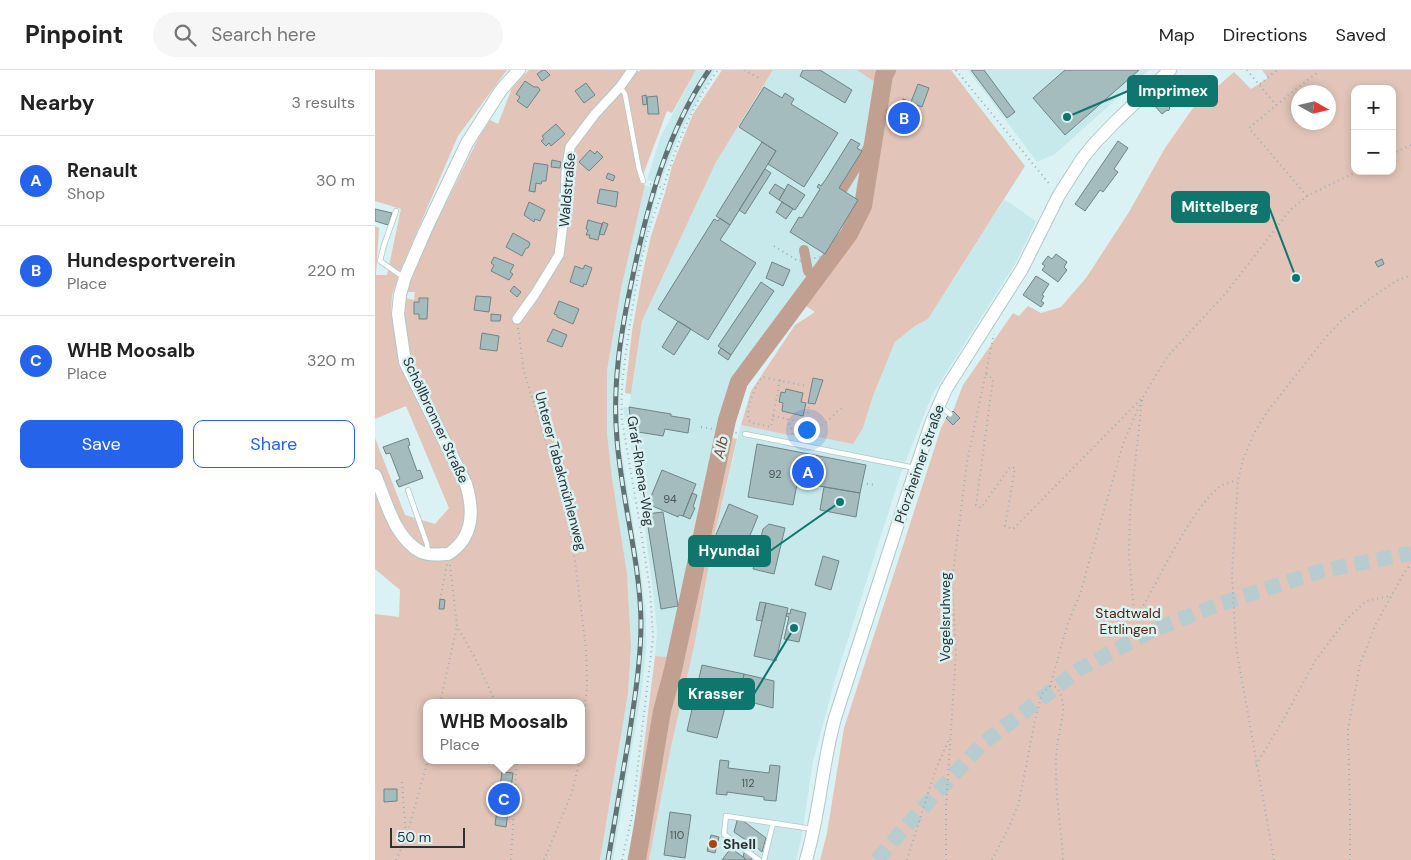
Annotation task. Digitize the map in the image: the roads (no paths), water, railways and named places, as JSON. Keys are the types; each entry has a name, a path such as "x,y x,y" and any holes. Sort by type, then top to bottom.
{"main road":[{"name":"Schöllbronner Straße","path":"428,554 448,554 461,543 470,528 471,502 466,484 405,362 398,314 400,295 405,278 438,200 467,143 501,90 519,70"},
{"name":"Pforzheimer Straße","path":"806,860 814,829 833,725 916,468 939,405 953,377 1023,269 1059,195 1082,159 1116,121 1170,70"},
{"path":"375,475 396,525 409,542 421,552 428,554"}],"street":[{"name":"Waldstraße","path":"517,319 559,256 570,147 632,70"}],"lane":[{"path":"620,87 625,94 639,170 643,180"},
{"path":"396,211 380,261 405,278"},
{"path":"939,405 950,414"},
{"path":"745,434 916,468"},
{"path":"407,490 427,544 428,554"},
{"path":"759,860 724,834 727,816 814,829"},
{"path":"764,860 773,823"}],"waterway":[{"name":"Alb","path":"637,860 662,711 673,670 727,420 739,382 849,234 863,206 884,75 887,70"},
{"path":"842,190 873,143"},
{"path":"804,250 808,271 815,278"}],"tunnel":[{"path":"877,860 982,744 1080,669 1151,631 1217,605 1321,571 1411,553"}],"railway":[{"path":"608,860 633,713 641,637 638,576 619,463 617,440 616,398 621,337 645,221 661,169 670,143 682,118 709,70"}],"place":[{"name":"Imprimex","path":"1067,117"},
{"name":"Hundesportverein","path":"904,118"},
{"name":"Mittelberg","path":"1296,278"},
{"name":"Renault","path":"808,472"},
{"name":"Hyundai","path":"840,502"},
{"name":"Krasser","path":"794,628"},
{"name":"WHB Moosalb","path":"504,799"},
{"name":"Shell","path":"713,844"}],"park label":[{"name":"Stadtwald Ettlingen","path":"1128,622"}]}
